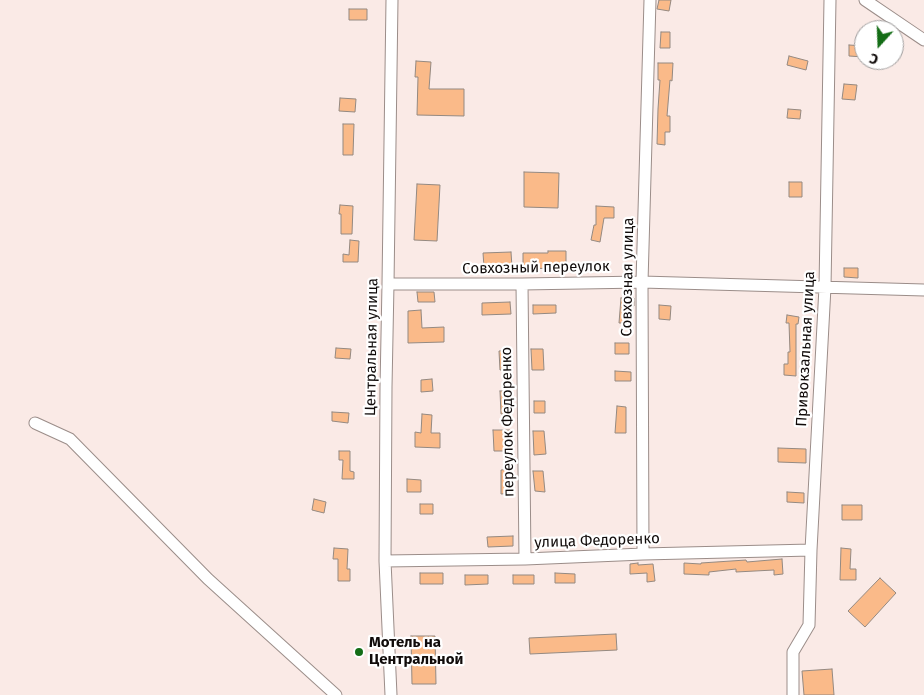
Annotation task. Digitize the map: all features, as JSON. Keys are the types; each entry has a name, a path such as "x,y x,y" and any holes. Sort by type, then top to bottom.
{"street":[{"name":"Центральная улица","path":"391,695 385,561 392,0"},
{"name":"Совхозная улица","path":"643,554 642,282 650,0"},
{"name":"Привокзальная улица","path":"793,695 793,652 809,625 824,287 830,0"},
{"path":"865,0 924,40"},
{"name":"Совхозный переулок","path":"388,284 642,282 924,290"},
{"name":"переулок Федоренко","path":"522,284 525,559"},
{"path":"35,423 70,439 208,579 336,695"},
{"name":"улица Федоренко","path":"385,561 525,559 811,550"}],"building":[{"path":"659,0 671,0 669,11 657,9"},
{"path":"349,9 367,9 367,20 349,20"},
{"path":"661,32 670,32 670,48 660,48"},
{"path":"849,45 854,45 854,56 849,56"},
{"path":"789,56 808,61 806,70 787,65"},
{"path":"416,61 431,62 429,89 464,89 464,116 417,115 418,77 415,77"},
{"path":"658,63 673,63 667,116 670,116 670,132 665,132 665,145 657,144 660,80 658,80"},
{"path":"844,84 857,85 855,100 842,99"},
{"path":"340,98 356,99 355,112 339,111"},
{"path":"788,109 801,110 800,119 787,118"},
{"path":"343,124 354,124 353,155 343,155"},
{"path":"524,172 559,173 558,208 524,207"},
{"path":"789,182 802,182 802,197 789,197"},
{"path":"417,184 440,185 437,241 414,240"},
{"path":"340,205 353,206 352,234 341,234"},
{"path":"596,206 614,207 614,218 604,218 600,242 591,240 594,225 596,225"},
{"path":"350,240 359,241 358,262 343,262 343,254 349,255"},
{"path":"548,251 566,251 566,269 523,268 523,253 548,253"},
{"path":"511,252 512,267 484,267 483,253"},
{"path":"844,268 858,268 858,278 844,277"},
{"path":"417,292 434,292 435,302 418,302"},
{"path":"621,298 634,298 634,306 629,306 628,323 619,323"},
{"path":"510,302 511,314 482,315 482,303"},
{"path":"533,305 556,305 556,313 533,314"},
{"path":"659,305 671,306 670,320 659,319"},
{"path":"421,310 422,328 444,327 444,342 408,343 408,311"},
{"path":"787,315 799,317 798,324 796,324 796,376 784,375 784,364 788,364 788,352 790,352 789,323 786,323"},
{"path":"615,343 629,343 629,354 615,354"},
{"path":"336,348 351,349 350,359 335,358"},
{"path":"531,349 543,349 544,370 532,370"},
{"path":"511,350 512,370 500,370 499,351"},
{"path":"615,371 631,372 631,381 615,381"},
{"path":"432,379 433,391 421,392 421,380"},
{"path":"500,391 511,391 512,413 501,414"},
{"path":"534,401 545,401 545,413 534,413"},
{"path":"617,406 626,407 626,433 615,433"},
{"path":"332,412 349,413 348,423 332,421"},
{"path":"422,414 432,415 431,433 440,433 440,448 415,447 415,432 421,433"},
{"path":"493,430 510,430 511,451 494,451"},
{"path":"533,431 544,431 546,454 534,455"},
{"path":"778,448 806,449 806,463 778,462"},
{"path":"339,451 350,451 350,471 354,472 354,479 342,479 343,460 339,460"},
{"path":"512,469 512,493 501,494 501,470"},
{"path":"533,471 543,471 545,492 535,491"},
{"path":"407,479 421,480 421,492 407,492"},
{"path":"787,492 804,493 804,503 787,502"},
{"path":"314,499 326,502 324,513 312,510"},
{"path":"420,504 433,504 433,514 420,514"},
{"path":"842,505 862,505 862,520 842,520"},
{"path":"513,536 513,546 488,547 487,537"},
{"path":"334,548 348,549 347,569 350,569 350,581 338,581 338,559 333,559"},
{"path":"841,548 851,549 850,569 856,569 856,580 840,580"},
{"path":"782,559 783,574 774,575 774,570 736,572 736,569 709,572 709,575 684,574 684,563 701,564"},
{"path":"638,563 638,565 653,564 655,581 647,582 647,573 630,574 630,564"},
{"path":"420,573 443,573 443,584 420,584"},
{"path":"555,573 575,574 575,583 555,583"},
{"path":"465,575 488,575 488,584 465,585"},
{"path":"513,575 534,575 534,584 513,584"},
{"path":"880,578 896,593 865,627 848,611"},
{"path":"616,634 617,650 530,654 529,638"},
{"path":"411,636 435,636 436,684 412,684"},
{"path":"832,669 834,695 804,695 802,671"}],"place":[{"name":"Мотель на Центральной","path":"359,652"}]}
